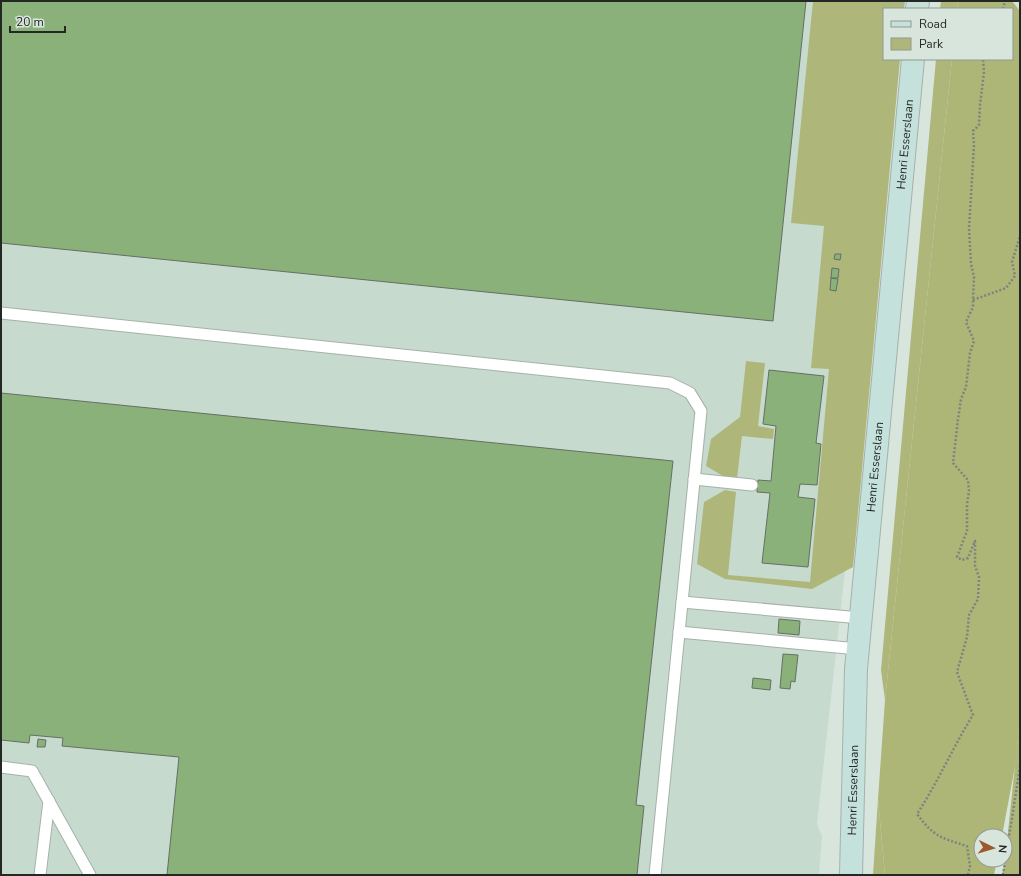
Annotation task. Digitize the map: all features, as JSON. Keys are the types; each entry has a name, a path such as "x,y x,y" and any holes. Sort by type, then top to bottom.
{"street":[{"name":"Henri Esserslaan","path":"851,875 858,649 913,60"}],"lane":[{"path":"1,313 670,383 690,393 701,411 655,875"},
{"path":"694,479 752,485"},
{"path":"682,602 861,618"},
{"path":"679,632 858,649"},
{"path":"1,767 32,770 90,875"},
{"path":"40,875 49,801"}],"path":[{"path":"968,875 970,866 967,846 941,838 928,829 917,814 935,786 953,748 973,715 957,672 967,637 969,615 978,599 979,577 975,566 975,542 968,558 962,560 957,557 967,532 967,504 970,491 968,480 953,463 961,399 966,387 970,353 974,341 966,322 973,308 974,277 971,264 969,215 974,145 973,131 979,125 984,72 983,60"},
{"path":"973,300 1006,288 1015,276 1012,262 1020,236"},
{"path":"1003,875 1020,767"}],"shaded area":[{"path":"1,1 898,1 883,8 884,60 847,553 817,824 822,836 819,875 1,875"}],"green space":[{"path":"813,1 905,1 904,8 883,8 883,60 900,60 853,567 812,589 725,579 697,564 704,502 725,490 736,492 728,575 810,582 829,369 811,368 824,226 791,223"},
{"path":"941,1 958,1 957,8 940,8"},
{"path":"958,1 1012,1 1020,11 1020,718 1016,761 1003,828 973,828 973,868 995,868 994,875 885,875 878,799 885,700 952,60 1013,60 1013,8 957,8"},
{"path":"936,60 952,60 885,700 881,670"},
{"path":"746,361 765,363 758,426 774,429 773,439 742,436 737,478 723,476 706,466 711,439 740,417"},
{"path":"1020,718 1020,875 1002,875 1003,868 1013,868 1013,828 1008,828"},
{"path":"878,799 885,875 873,875"}],"building":[{"path":"1,1 806,1 773,321 1,243"},
{"path":"835,254 841,254 840,260 834,259"},
{"path":"832,268 839,269 838,278 831,278"},
{"path":"831,278 838,279 836,291 830,290"},
{"path":"769,370 824,376 816,443 821,444 817,485 800,484 798,497 815,499 808,567 762,563 770,493 757,492 758,480 771,481 776,426 763,424"},
{"path":"1,393 673,461 636,805 644,806 637,875 167,875 179,757 62,746 63,738 30,735 29,743 1,740"},
{"path":"779,619 800,621 799,635 778,633"},
{"path":"783,654 798,655 795,682 791,681 790,689 780,688"},
{"path":"753,678 771,680 770,690 752,688"},
{"path":"38,739 46,740 45,747 37,747"}]}
